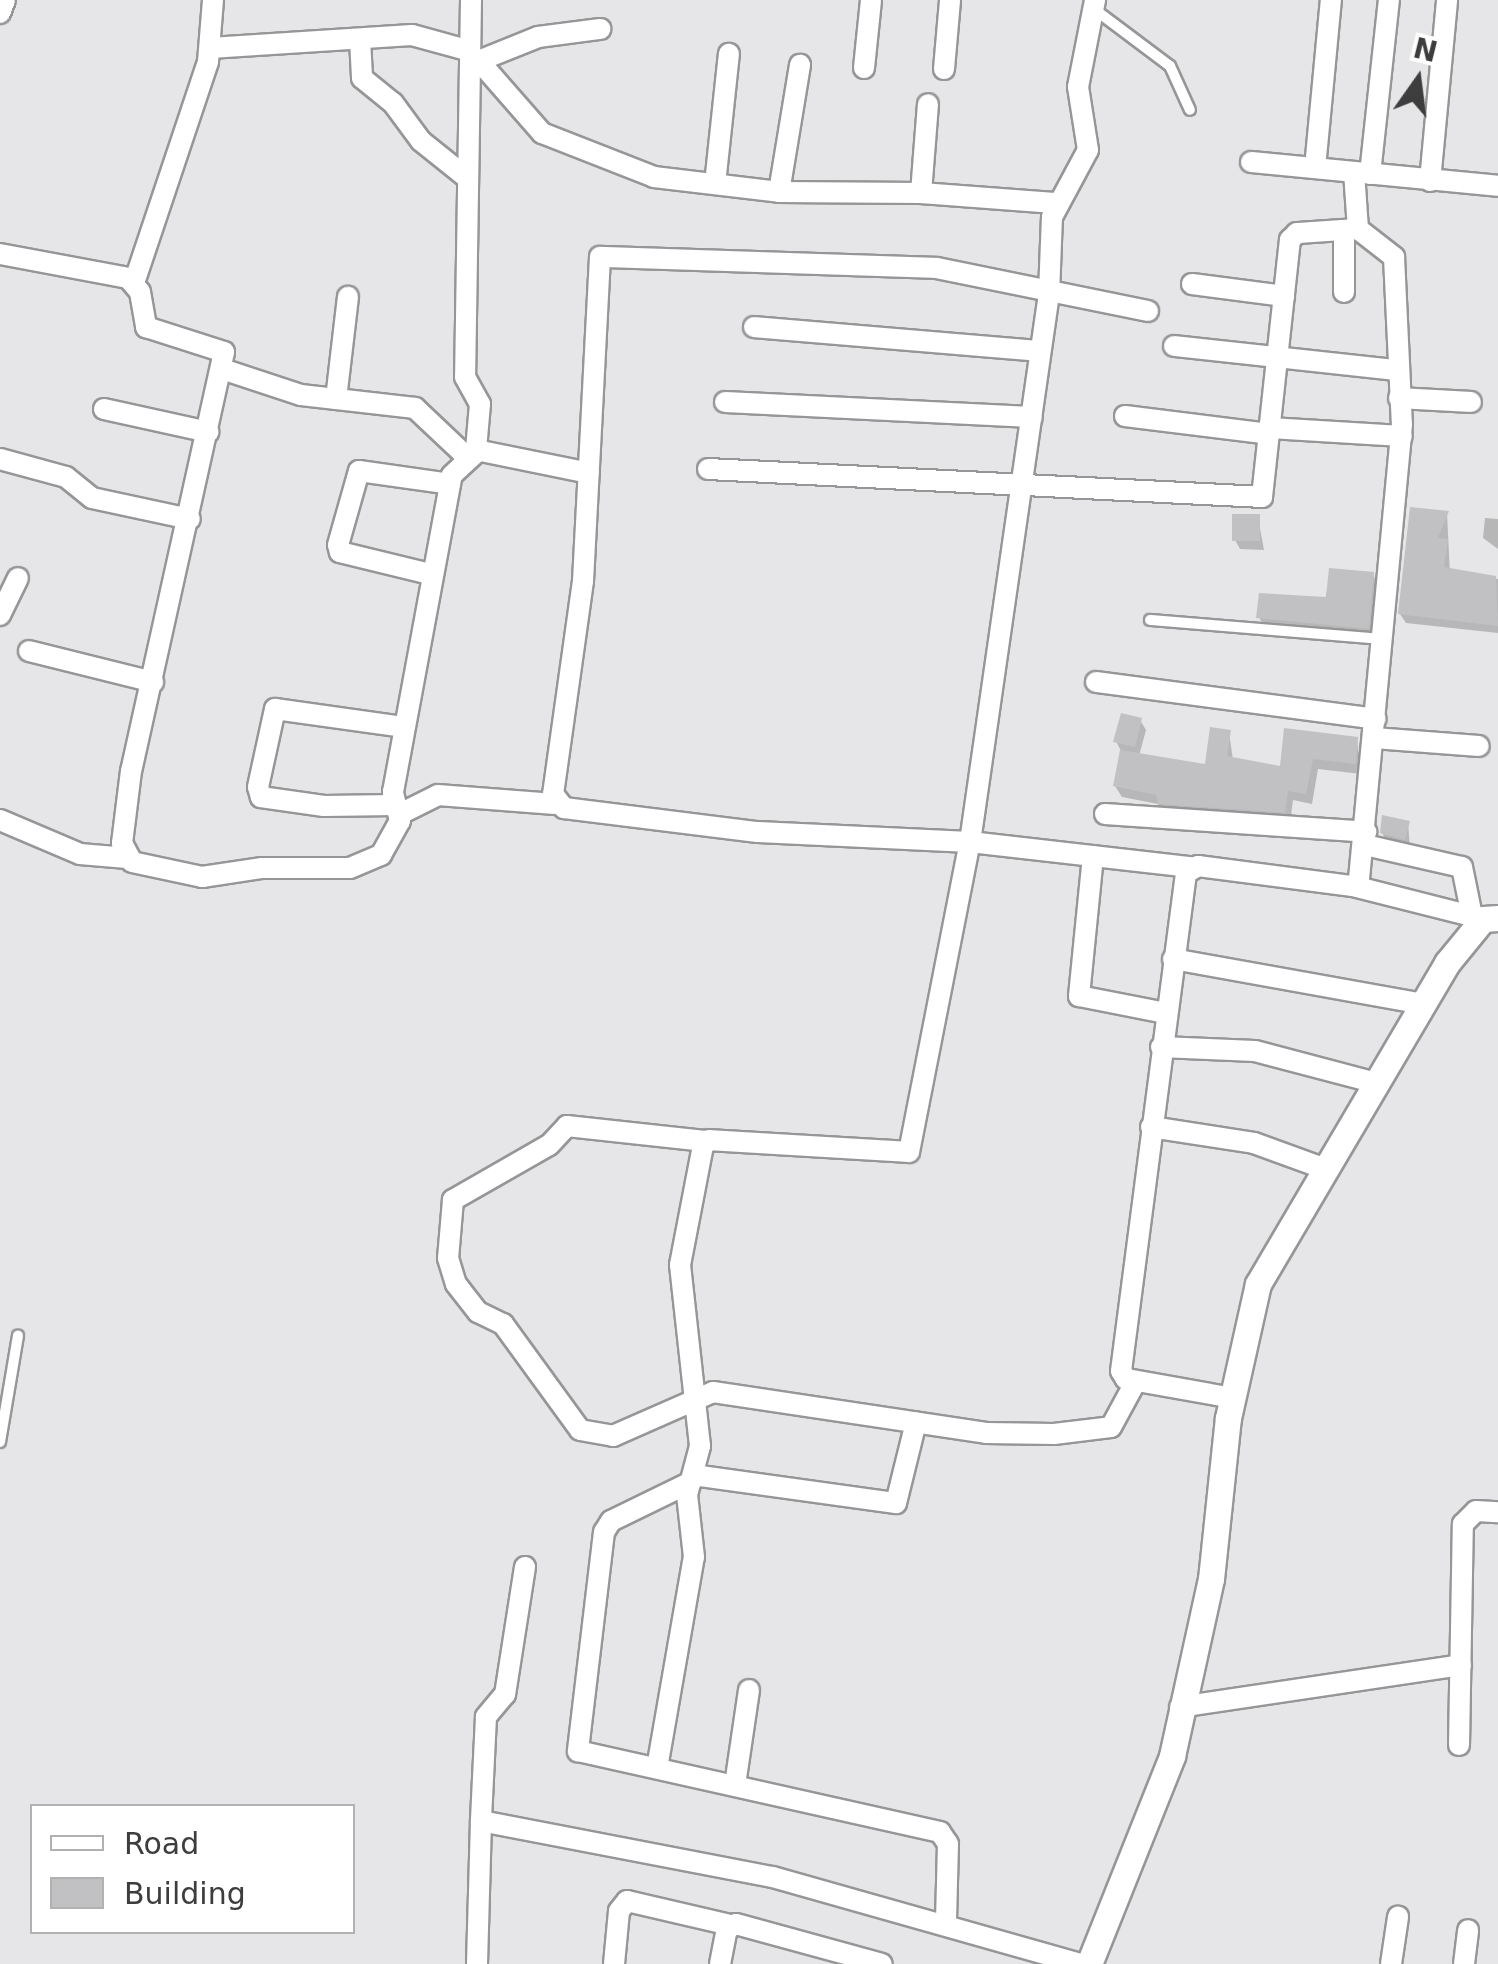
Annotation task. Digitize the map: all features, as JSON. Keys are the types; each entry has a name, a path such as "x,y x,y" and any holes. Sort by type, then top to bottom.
{"street":[{"path":"0,13 5,0"},
{"path":"127,858 122,843 131,771 222,369 221,348 146,327 134,283 210,48 213,0"},
{"path":"0,820 88,856 127,858 202,877 262,868 350,868 381,856 396,833 403,728 430,574 450,484 472,455 480,404 466,377 471,0"},
{"path":"864,68 871,0"},
{"path":"944,69 950,0"},
{"path":"1314,168 1332,0"},
{"path":"1344,292 1389,0"},
{"path":"1430,181 1447,0"},
{"path":"1091,3 1078,87 1088,150 1055,204 1032,417 970,842 910,1152 705,1142 567,1126 549,1145 453,1200 448,1258 462,1292 478,1312 503,1324 580,1430 613,1436 696,1395 719,1392 1023,1436 1105,1429 1122,1416 1136,1381"},
{"path":"473,59 538,37 600,29"},
{"path":"210,48 416,36 473,59 548,137 654,177 779,192 921,193 1055,204"},
{"path":"360,39 362,78 393,103 421,141 466,177"},
{"path":"714,184 730,54"},
{"path":"779,192 800,64"},
{"path":"921,193 928,104"},
{"path":"1252,162 1498,186"},
{"path":"708,469 1259,498 1292,236 1351,230 1394,256 1396,370 1402,436 1366,838 1358,887"},
{"path":"0,254 134,283"},
{"path":"555,804 589,473 598,262 605,255 937,268 1048,294 1148,311"},
{"path":"1192,284 1284,296"},
{"path":"336,399 348,297"},
{"path":"754,327 1040,350"},
{"path":"1174,346 1396,370"},
{"path":"222,369 336,399 416,408 472,455 589,473"},
{"path":"1399,398 1472,402"},
{"path":"724,402 1032,417"},
{"path":"104,409 208,432"},
{"path":"1125,416 1270,431 1402,436"},
{"path":"0,460 66,477 92,498 190,519"},
{"path":"430,574 340,552 338,546 359,471 450,484"},
{"path":"0,615 18,578"},
{"path":"29,651 153,682"},
{"path":"1096,682 1479,746"},
{"path":"403,728 275,709 258,787 262,797 324,806 398,810 438,795 555,804 758,832 970,842 1358,887 1485,918"},
{"path":"1105,814 1366,838 1462,868 1485,918"},
{"path":"1092,856 1078,996 1166,1012"},
{"path":"1192,867 1173,959 1120,1371 1136,1381 1233,1398"},
{"path":"1089,1964 1172,1756 1211,1579 1233,1398 1258,1284 1424,1004 1485,918"},
{"path":"1173,959 1424,1004"},
{"path":"1161,1047 1255,1051 1376,1083"},
{"path":"1151,1127 1254,1143 1328,1170"},
{"path":"656,1768 694,1556 692,1479 700,1446 680,1265 705,1142"},
{"path":"916,1422 896,1503 692,1479 611,1521 603,1538 578,1751 944,1834 946,1922"},
{"path":"1458,1745 1463,1524 1476,1510 1498,1512"},
{"path":"477,1964 486,1716 504,1694 525,1567"},
{"path":"1180,1707 1461,1664"},
{"path":"735,1785 750,1690"},
{"path":"481,1821 773,1877 946,1922 1081,1964"},
{"path":"614,1964 619,1911 627,1901 882,1964"},
{"path":"1391,1964 1398,1917"},
{"path":"720,1964 730,1925"},
{"path":"1464,1964 1468,1930"}],"lane":[{"path":"1091,3 1170,66 1190,110"},
{"path":"1150,620 1384,639"},
{"path":"0,1442 18,1336"}],"building":[{"path":"1410,507 1449,511 1438,538 1448,539 1444,567 1496,576 1498,626 1398,614"},
{"path":"1232,514 1260,514 1260,541 1232,541"},
{"path":"1329,568 1374,572 1369,629 1256,618 1259,593 1326,597"},
{"path":"1121,713 1142,718 1135,747 1113,742"},
{"path":"1210,727 1231,730 1227,756 1280,766 1284,728 1358,737 1356,764 1313,759 1306,794 1288,791 1285,813 1158,804 1156,795 1113,786 1120,750 1205,764"},
{"path":"1382,815 1410,821 1405,840 1380,833"}]}
